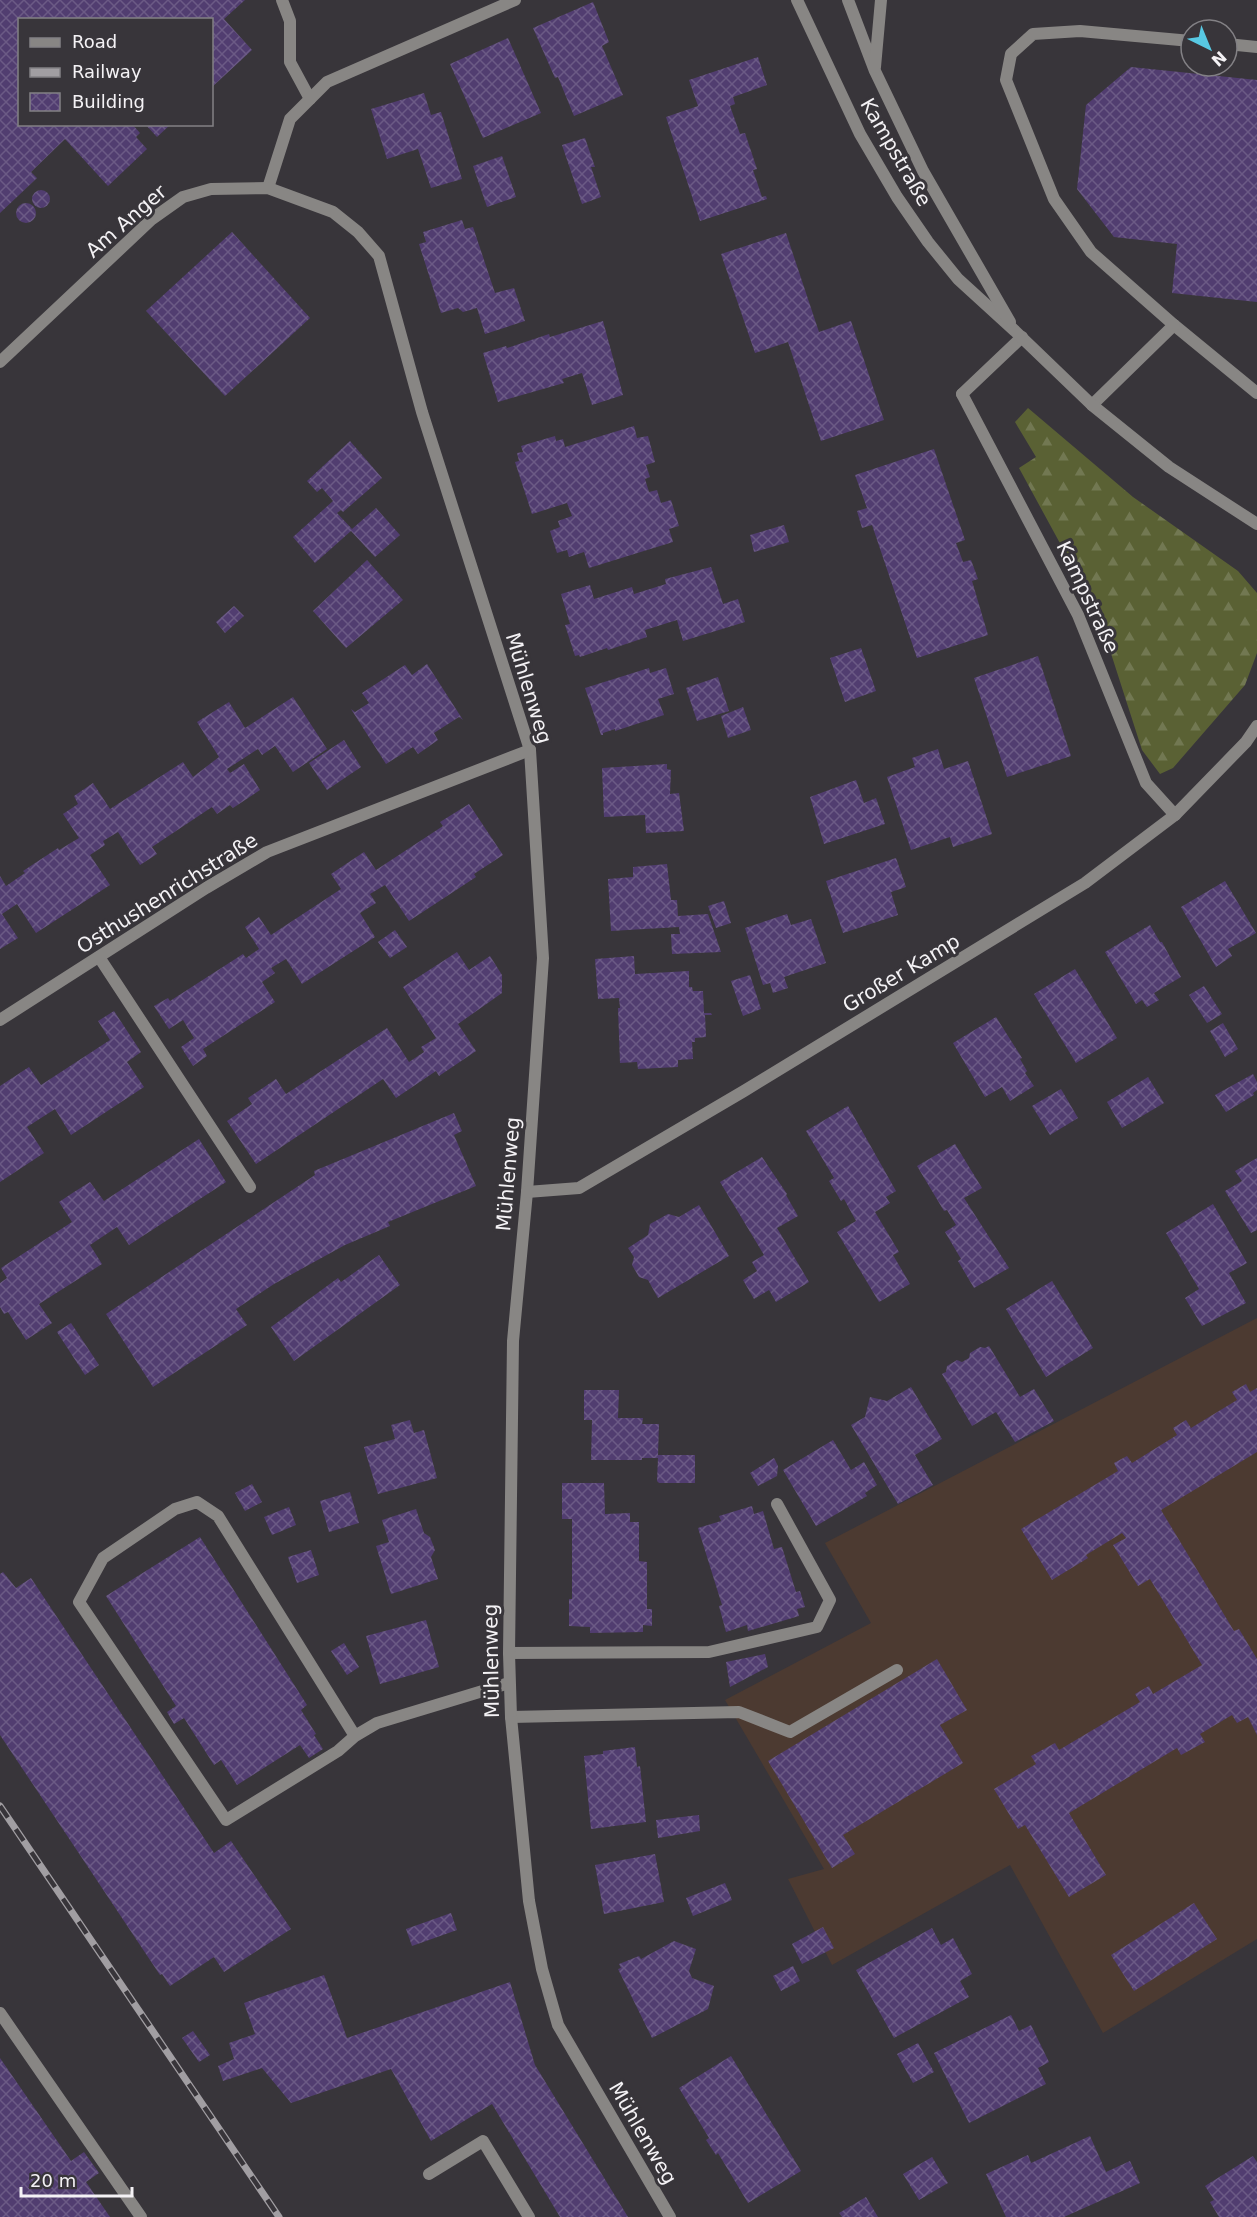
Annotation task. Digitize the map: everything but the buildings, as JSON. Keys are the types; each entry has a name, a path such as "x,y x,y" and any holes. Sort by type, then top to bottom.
{"street":[{"path":"282,0 290,21 290,62 310,99"},
{"path":"268,188 290,119 327,82 515,0"},
{"name":"Kampstraße","path":"797,0 860,134 897,197 928,242 958,279 1092,405 1169,467 1257,524"},
{"name":"Kampstraße","path":"848,0 875,71 923,171 1018,334"},
{"name":"Kampstraße","path":"875,71 881,0"},
{"path":"1179,40 1080,31 1033,34 1011,54 1006,80 1054,199 1092,252 1174,325 1257,393"},
{"path":"1239,45 1257,47"},
{"name":"Am Anger","path":"0,362 152,219 183,197 211,189 268,188"},
{"name":"Mühlenweg","path":"268,188 333,212 358,232 379,256 422,412 530,750 543,958 527,1192 513,1341 509,1653 511,1717 529,1901 542,1969 558,2025 670,2217"},
{"path":"1092,405 1174,325"},
{"name":"Kampstraße","path":"1018,334 962,394 1078,615 1146,783 1175,816"},
{"name":"Großer Kamp","path":"527,1192 579,1188 590,1182 1085,883 1175,816 1246,742 1257,726"},
{"name":"Osthushenrichstraße","path":"0,1020 206,888 267,852 530,750"},
{"path":"99,957 250,1187"},
{"path":"355,1736 218,1516 197,1502 175,1509 103,1558 79,1602 226,1820 338,1751 355,1736 377,1723 509,1683"},
{"path":"509,1653 709,1652 817,1628 830,1600 777,1504"},
{"path":"511,1717 739,1712 790,1732 897,1670"},
{"path":"0,2013 141,2217"},
{"path":"429,2174 483,2141 529,2217"}],"shaded area":[{"path":"1257,1318 1257,1939 1103,2033 1010,1865 832,1965 788,1879 824,1869 725,1700 871,1623 825,1543"}],"green space":[{"path":"1028,408 1133,497 1238,571 1257,593 1257,653 1245,685 1173,768 1160,774 1142,750 1098,613 1019,468 1036,457 1015,422"}],"railway":[{"path":"0,1806 279,2217"}]}
